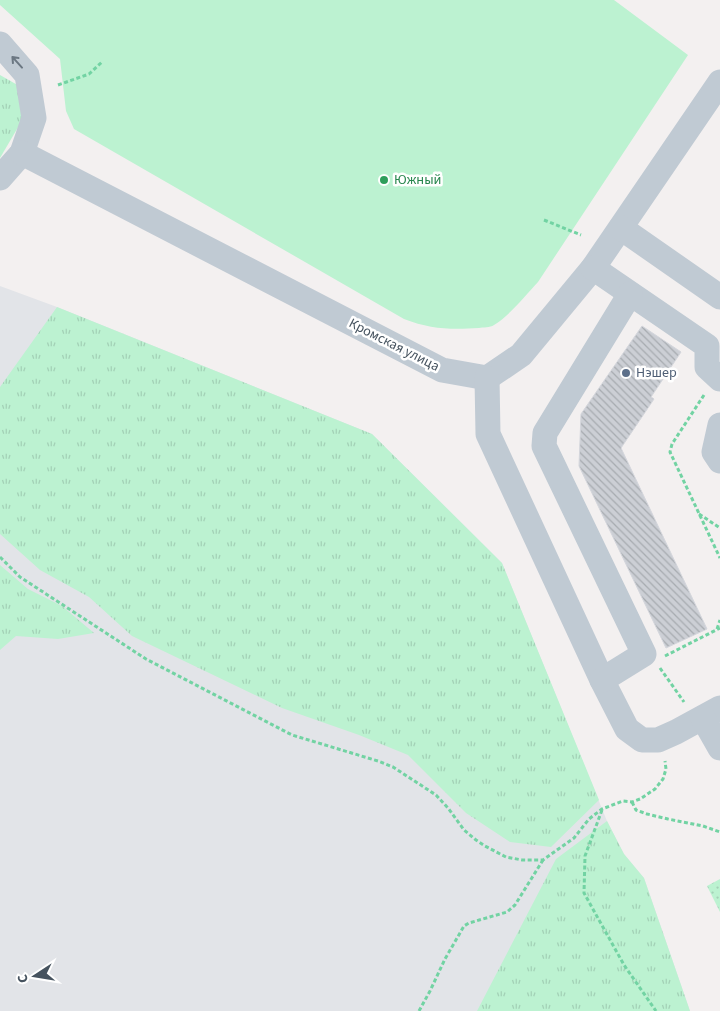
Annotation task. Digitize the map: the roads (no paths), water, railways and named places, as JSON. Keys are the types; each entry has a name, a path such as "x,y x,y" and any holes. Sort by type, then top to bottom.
{"street":[{"path":"0,44 27,74 34,118 22,153 0,178"},
{"path":"720,82 593,268 521,355 487,378 488,434 602,680 627,729 642,740 658,740 707,715 720,748"},
{"name":"Кромская улица","path":"22,153 442,370 487,378"},
{"path":"621,228 720,297"},
{"path":"593,268 707,346 707,367 720,379"},
{"path":"602,680 649,658 544,446 545,432 630,294"},
{"path":"720,424 714,452 720,461"}],"place":[{"name":"Южный","path":"384,180"},
{"name":"Нэшер","path":"626,373"}]}
